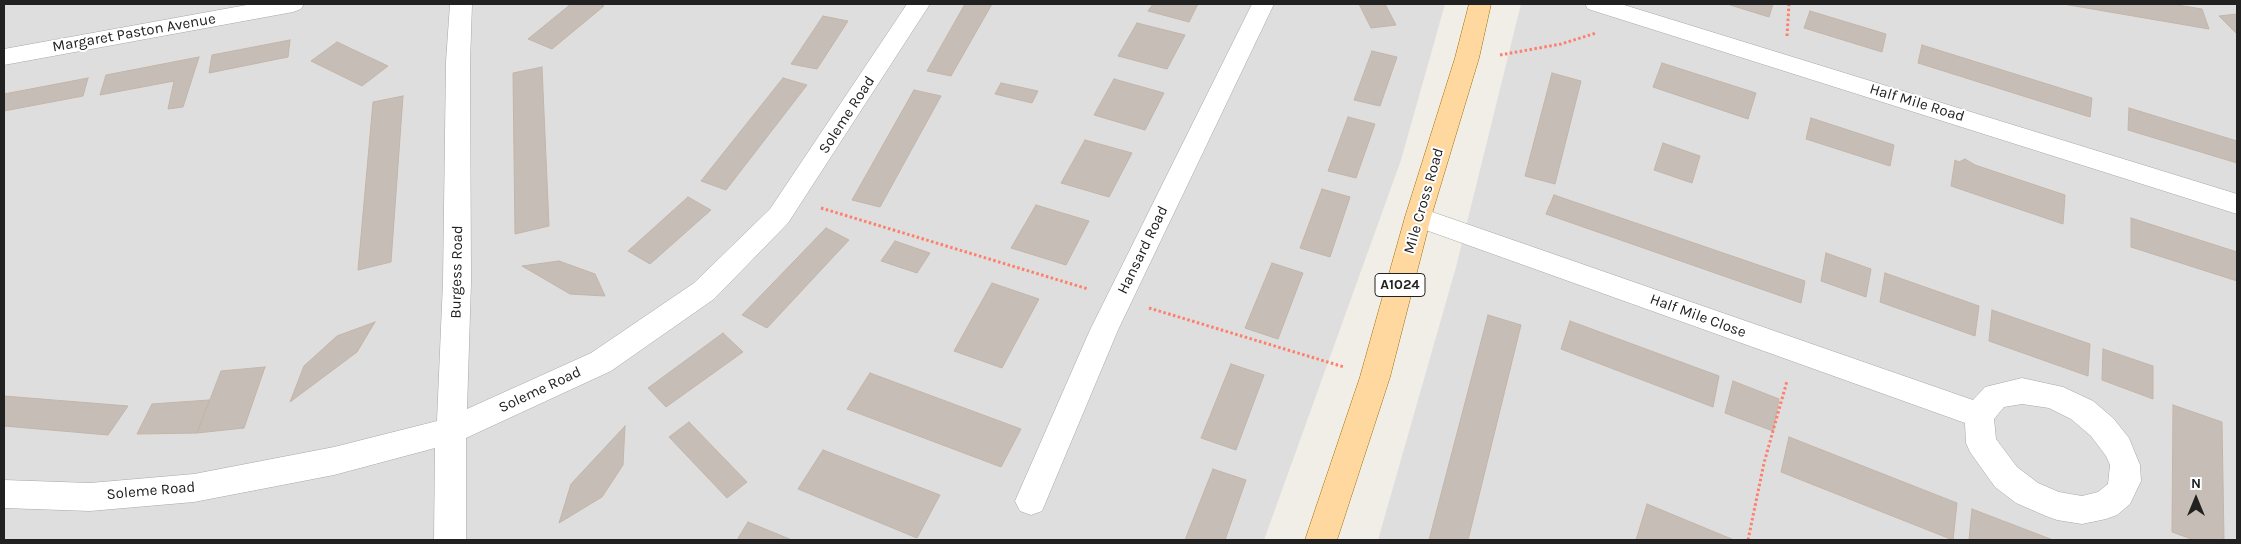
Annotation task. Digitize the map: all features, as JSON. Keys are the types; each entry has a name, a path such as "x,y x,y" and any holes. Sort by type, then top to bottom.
{"main road":[{"name":"Mile Cross Road","path":"1321,540 1375,377 1418,217 1467,58 1480,4"}],"street":[{"name":"Margaret Paston Avenue","path":"4,57 293,4"},
{"name":"Burgess Road","path":"450,540 457,282 458,62 461,4"},
{"name":"Soleme Road","path":"4,494 90,497 194,488 334,461 452,430 601,362 704,290 779,216 920,4"},
{"name":"Hansard Road","path":"1031,501 1104,330 1264,4"},
{"name":"Half Mile Road","path":"1596,4 2237,204"},
{"name":"Half Mile Close","path":"1418,217 1979,415"},
{"path":"2022,391 2052,396 2082,410 2102,426 2118,448 2125,465 2126,481 2119,494 2106,505 2082,510 2057,506 2027,493 2006,477 1981,443 1979,415 1995,396 2022,391"}],"path":[{"path":"1467,58 1495,56 1561,44 1595,34 1622,12"},
{"path":"816,206 1120,298"},
{"path":"1172,316 1375,377"},
{"path":"1748,540 1764,463 1796,351"}],"shaded area":[{"path":"4,4 1445,4 1401,160 1264,540 4,540"},
{"path":"1521,4 2237,4 2237,540 1378,540 1456,267"}],"building":[{"path":"571,4 599,4 604,6 552,49 528,39"},
{"path":"965,4 992,4 951,76 927,71"},
{"path":"1153,4 1198,4 1189,22 1148,11"},
{"path":"1359,4 1385,4 1396,25 1371,28"},
{"path":"1727,4 1773,4 1769,17"},
{"path":"2063,4 2171,4 2202,9 2209,29"},
{"path":"1810,11 1886,34 1882,52 1804,28"},
{"path":"2237,14 2237,34 2219,16"},
{"path":"823,16 848,21 817,69 791,64"},
{"path":"1137,23 1185,35 1167,69 1118,56"},
{"path":"290,40 288,57 209,73 212,55"},
{"path":"337,42 388,66 362,86 311,61"},
{"path":"1922,45 2092,98 2090,117 1918,63"},
{"path":"1372,51 1397,57 1380,106 1354,100"},
{"path":"199,57 183,107 168,109 174,81 100,95 106,75"},
{"path":"1662,63 1756,93 1748,119 1653,87"},
{"path":"542,67 549,226 515,234 513,73"},
{"path":"1552,73 1581,81 1555,184 1525,176"},
{"path":"88,78 83,96 4,111 4,94"},
{"path":"783,78 807,85 726,190 701,181"},
{"path":"1114,79 1164,93 1145,130 1094,115"},
{"path":"1001,83 1038,91 1032,103 995,94"},
{"path":"914,90 941,96 880,207 852,200"},
{"path":"403,96 391,262 358,270 373,102"},
{"path":"2129,108 2237,141 2237,163 2128,130"},
{"path":"1348,117 1375,124 1356,178 1328,171"},
{"path":"1811,118 1894,145 1890,166 1806,139"},
{"path":"1085,140 1132,153 1109,197 1061,183"},
{"path":"1663,143 1700,156 1692,183 1654,170"},
{"path":"1965,159 1975,165 2065,195 2063,224 1951,186 1955,160 1959,162"},
{"path":"1322,189 1350,197 1330,257 1300,248"},
{"path":"1554,195 1805,281 1801,303 1546,214"},
{"path":"688,197 711,210 650,264 628,251"},
{"path":"1036,205 1089,221 1066,265 1011,248"},
{"path":"2131,218 2237,252 2237,281 2131,247"},
{"path":"826,228 849,240 767,328 742,315"},
{"path":"895,241 930,253 917,273 881,261"},
{"path":"1826,253 1871,269 1866,297 1821,281"},
{"path":"559,261 595,274 605,296 570,294 522,266"},
{"path":"1272,263 1303,273 1278,339 1245,328"},
{"path":"1885,273 1979,306 1975,336 1880,302"},
{"path":"992,283 1039,299 1002,368 954,351"},
{"path":"1992,310 2090,344 2088,376 1989,341"},
{"path":"1488,315 1521,325 1468,540 1429,540"},
{"path":"1570,321 1719,376 1713,407 1561,349"},
{"path":"375,322 357,352 290,402 304,366 337,336"},
{"path":"723,333 743,352 666,407 648,388"},
{"path":"2103,349 2153,366 2153,399 2102,380"},
{"path":"1231,364 1264,375 1236,450 1201,438"},
{"path":"265,367 244,428 197,433 221,371"},
{"path":"870,373 1021,429 1001,467 847,409"},
{"path":"1733,381 1779,399 1773,431 1725,413"},
{"path":"4,396 128,406 108,435 4,426"},
{"path":"209,400 197,433 137,434 152,404"},
{"path":"2173,405 2222,422 2224,540 2194,540 2172,532"},
{"path":"689,422 747,482 727,498 669,437"},
{"path":"625,426 623,465 602,497 559,523 571,484"},
{"path":"1789,437 1957,503 1953,540 1781,472"},
{"path":"823,450 940,495 917,538 798,489"},
{"path":"1213,469 1246,480 1225,540 1185,540"},
{"path":"1647,504 1734,540 1636,540"},
{"path":"1972,509 2053,540 1969,540"},
{"path":"748,522 792,540 737,540"}]}
